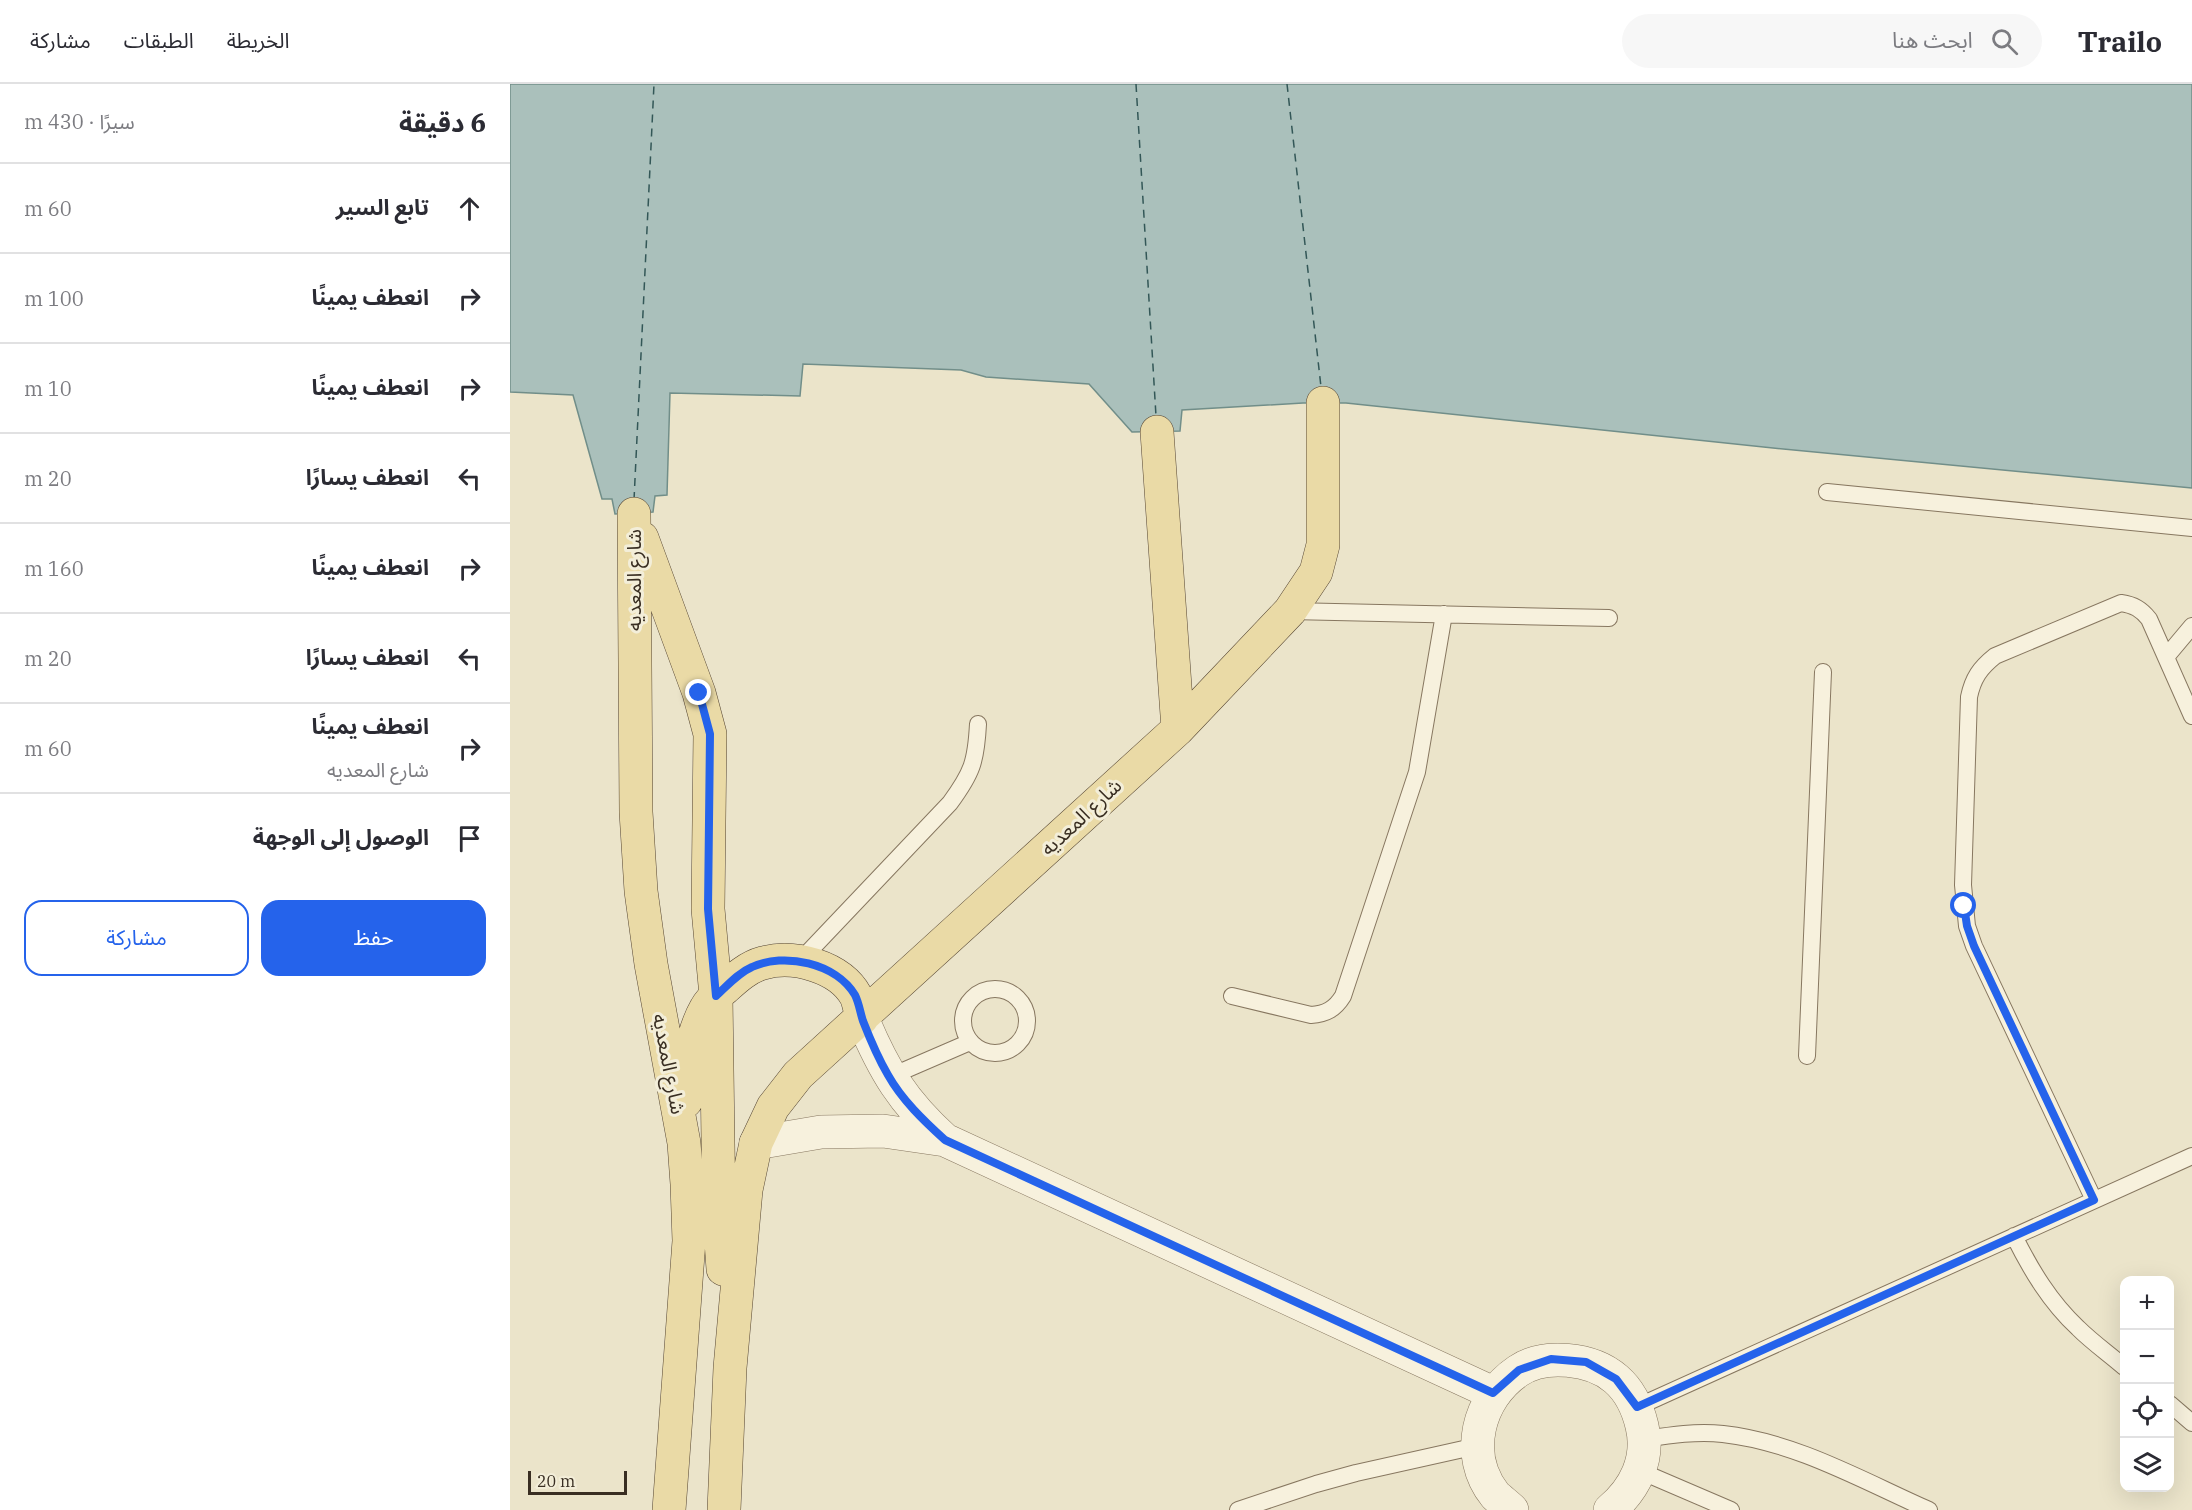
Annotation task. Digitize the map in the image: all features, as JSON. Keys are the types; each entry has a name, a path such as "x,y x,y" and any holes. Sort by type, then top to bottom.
{"main road":[{"name":"شارع المعديه","path":"724,1510 730,1368 746,1190 756,1143 773,1107 798,1075 1178,729 1290,610 1316,572 1323,545 1323,403"},
{"path":"1157,432 1178,729"},
{"name":"شارع المعديه","path":"669,1510 689,1241 684,1143 651,964 641,891 636,812 634,514 696,684 710,734 708,909 716,996 719,1214 730,1368"},
{"path":"684,1143 688,1065 698,1025 707,1006 749,968 763,962 780,960 800,962 825,969 837,975 855,995 862,1018"}],"street":[{"path":"862,1018 889,1077 923,1120 945,1140"},
{"path":"756,1143 821,1132 883,1131 945,1140 1493,1393"},
{"path":"1496,1505 1482,1472 1477,1446 1480,1418 1493,1393 1519,1370 1551,1359 1586,1362 1616,1379 1637,1407 1645,1439 1640,1471 1626,1497 1610,1510"}],"lane":[{"path":"1827,492 2192,528"},
{"path":"2094,1200 1974,946 1967,926 1963,885 1969,697 1973,681 1982,667 1995,656 2121,603 2132,604 2142,610 2148,619 2192,716"},
{"path":"1290,610 1609,618"},
{"path":"1232,996 1311,1015 1321,1015 1338,1005 1343,996 1417,772 1444,614"},
{"path":"2166,657 2192,626"},
{"path":"1807,1056 1823,672"},
{"path":"800,962 950,803 967,780 976,753 978,724"},
{"path":"889,1077 970,1042"},
{"path":"1637,1407 2192,1156"},
{"path":"2014,1236 2031,1270 2053,1301 2078,1328 2120,1364"},
{"path":"2174,1408 2192,1423"},
{"path":"1645,1439 1683,1433 1721,1434 1758,1439 1795,1450 1929,1510"},
{"path":"1238,1510 1346,1476 1477,1446"},
{"path":"1640,1471 1731,1510"}],"water":[{"path":"510,84 2192,84 2192,488 1773,448 1346,403 1303,403 1182,410 1180,431 1132,432 1089,384 986,377 961,370 803,364 800,396 670,393 667,495 655,496 653,512 615,514 612,499 602,499 573,395 510,392"}],"ferry route":[{"path":"634,500 654,84"},
{"path":"1136,84 1156,416"},
{"path":"1287,84 1321,387"}],"route":[{"path":"699,693 710,734 708,909 716,996 749,968 763,962 780,960 800,962 837,975 855,995 874,1048 889,1077 923,1120 945,1140 1493,1393 1519,1370 1551,1359 1586,1362 1616,1379 1637,1407 2094,1200 1974,946 1967,926 1964,906"}]}
